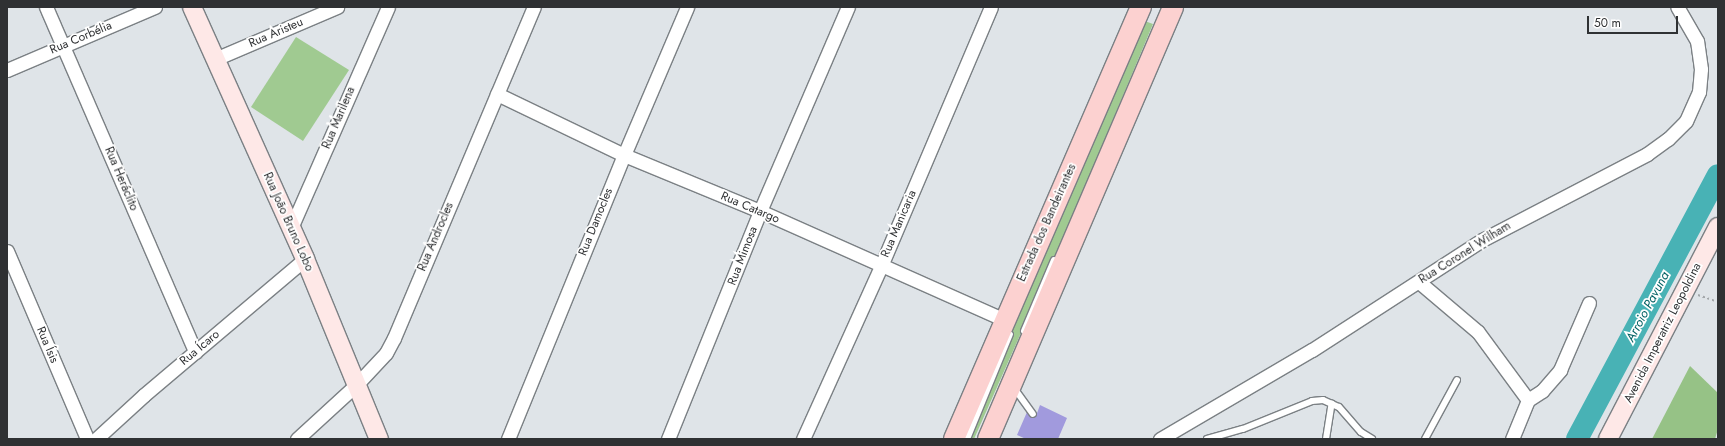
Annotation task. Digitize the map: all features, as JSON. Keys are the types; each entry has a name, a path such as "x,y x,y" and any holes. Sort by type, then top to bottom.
{"main road":[{"name":"Estrada dos Bandeirantes","path":"954,439 1008,325 1141,7"},
{"path":"988,439 1173,7"}],"street":[{"name":"Rua Heráclito","path":"46,7 195,352"},
{"name":"Rua Corbélia","path":"7,70 155,7"},
{"name":"Rua João Bruno Lobo","path":"192,7 305,259 379,439"},
{"name":"Rua Aristeu","path":"215,59 337,7"},
{"name":"Rua Marilena","path":"291,228 388,7"},
{"name":"Rua Androcles","path":"297,439 357,384 386,353 394,338 534,7"},
{"name":"Rua Damocles","path":"508,439 624,155 687,7"},
{"name":"Rua Mimosa","path":"668,439 760,211 848,7"},
{"name":"Rua Manicaria","path":"803,439 881,266 991,7"},
{"name":"Rua Coronel Wilham","path":"1160,439 1312,350 1482,240 1647,154 1686,120 1696,102 1701,69 1697,41 1677,7"},
{"name":"Rua Catargo","path":"496,94 624,155 760,211 1008,325"},
{"name":"Avenida Imperatriz Leopoldina","path":"1608,439 1718,227"},
{"name":"Rua Ísis","path":"7,251 87,439"},
{"name":"Rua Ícaro","path":"96,439 195,352 305,259"},
{"path":"1419,282 1478,332 1528,400"},
{"path":"1512,439 1528,400 1542,390 1560,370 1589,304"}],"lane":[{"path":"1021,337 1058,251"},
{"path":"966,439 1008,325"},
{"path":"1425,439 1457,380"},
{"path":"1011,385 1032,414"},
{"path":"1207,439 1243,429 1312,401 1332,403 1372,439"},
{"path":"1326,439 1332,403"}],"path":[{"path":"1686,290 1718,302"}],"green space":[{"path":"1142,20 1153,24 1071,220 974,439 967,439"},
{"path":"296,37 349,70 303,141 251,107"},
{"path":"1690,366 1718,393 1718,429 1715,439 1652,439"}],"building":[{"path":"1040,405 1067,418 1058,439 1026,439 1017,435 1027,412 1036,416"}],"waterway":[{"name":"Arroio Pavuna","path":"1577,439 1718,175"}]}
